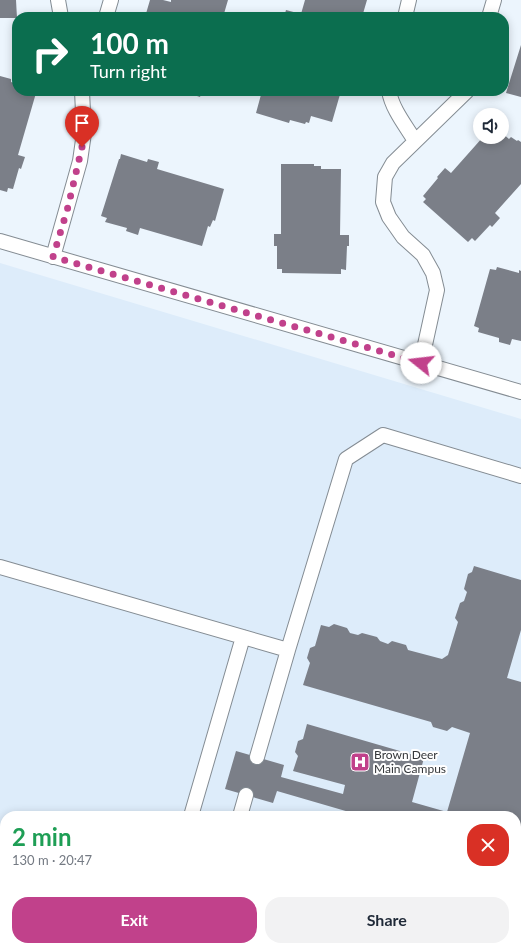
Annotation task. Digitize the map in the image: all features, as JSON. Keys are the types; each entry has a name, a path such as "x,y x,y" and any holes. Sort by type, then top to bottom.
{"lane":[{"path":"58,0 60,12"},
{"path":"107,12 111,0"},
{"path":"405,12 409,0"},
{"path":"490,12 494,0"},
{"path":"53,257 80,161 84,133 82,96"},
{"path":"390,96 397,112 415,141"},
{"path":"421,363 437,290 433,273 423,255 403,238 389,217 383,202 385,177 393,163 462,96"},
{"path":"0,241 521,392"},
{"path":"257,757 346,459 383,435 521,476"},
{"path":"0,567 288,650"},
{"path":"192,811 243,638"},
{"path":"241,811 246,795"}],"shaded area":[{"path":"0,263 521,419 521,811 0,811"}],"building":[{"path":"0,0 16,0 17,12 12,12 12,18 0,18"},
{"path":"150,0 163,0 171,2 171,0 228,0 224,12 146,12"},
{"path":"305,0 367,0 363,12 302,12"},
{"path":"521,45 521,97 509,94 509,83"},
{"path":"0,76 11,79 12,96 35,96 18,155 25,157 21,169 19,168 13,189 8,188 7,192 0,190"},
{"path":"261,96 340,96 332,122 311,116 309,123 306,122 305,124 290,120 289,123 256,113"},
{"path":"511,137 521,142 521,184 495,213 500,218 492,227 490,225 475,241 472,238 468,242 423,202 426,199 423,196 445,168 451,173 477,144 509,144 509,139"},
{"path":"121,154 147,162 148,159 159,162 157,169 224,189 215,221 213,220 210,227 208,226 202,246 140,228 138,235 126,231 127,228 105,222 107,218 101,216"},
{"path":"281,164 314,164 314,166 321,166 321,169 341,169 340,235 349,235 349,246 347,246 346,270 341,269 341,274 282,273 282,269 277,269 277,246 274,246 274,234 281,234"},
{"path":"497,267 519,273 519,270 521,271 521,341 512,339 510,345 499,342 499,338 478,332 479,328 474,326 490,269 496,270"},
{"name":"Brown Deer Main Campus","path":"474,566 521,580 521,630 507,678 521,682 521,811 447,811 470,733 452,727 447,731 433,727 431,722 303,685 310,663 307,658 310,648 315,646 321,625 329,627 334,624 347,628 350,633 358,635 362,633 377,637 380,641 388,644 392,641 406,645 408,650 442,659 448,655 458,622 455,618 460,603 464,601 467,592 464,589 468,574 472,572"},
{"name":"Brown Deer Main Campus","path":"307,724 424,758 412,802 444,811 346,811 277,791 273,803 225,789 236,751 284,765 281,777 343,794 345,785 293,771 298,756 295,752 298,741 303,739"}],"place":[{"name":"Brown Deer Main Campus","path":"360,762"}],"route":[{"path":"82,147 80,161 68,207 53,257 421,363"}]}
